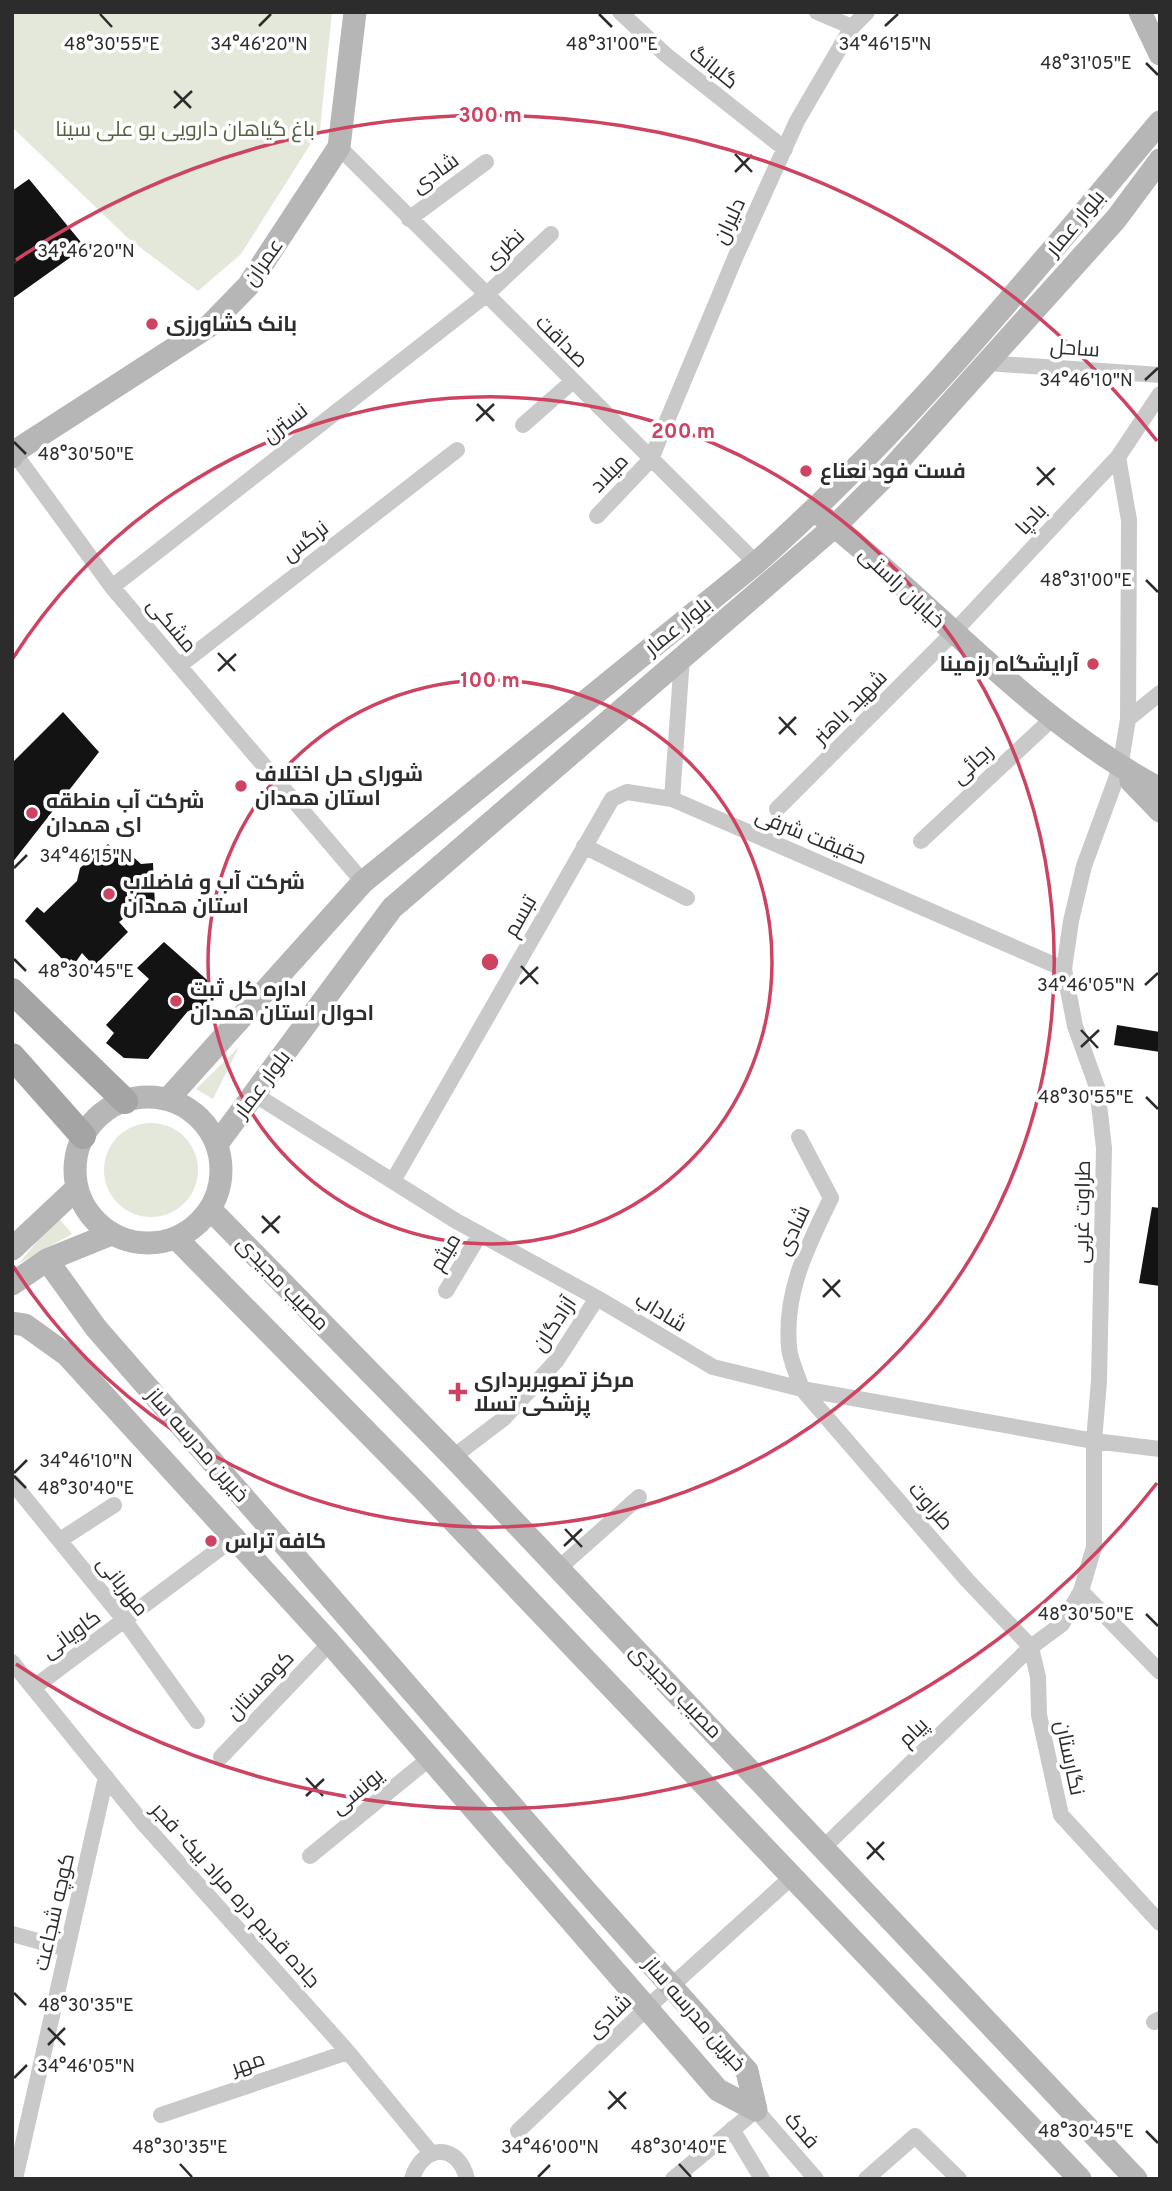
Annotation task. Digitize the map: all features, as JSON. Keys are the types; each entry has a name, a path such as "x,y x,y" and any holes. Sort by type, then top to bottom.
{"main road":[{"name":"عمران","path":"13,453 209,326 248,286 339,147 355,12"},
{"path":"1140,12 1160,54"},
{"name":"بلوار عمار","path":"168,1099 363,882 756,563 815,510 1002,310 1160,122"},
{"name":"بلوار عمار","path":"217,1144 392,908 835,526 1116,219 1160,160"},
{"name":"خیابان راستی","path":"815,510 952,634 1053,718 1120,768"},
{"path":"1120,768 1160,789"},
{"path":"1120,768 1160,811"},
{"path":"12,990 125,1101"},
{"path":"12,1056 83,1136"},
{"path":"146,1097 168,1099 189,1109 206,1124 217,1144 222,1166 219,1188 210,1209 195,1226 176,1238 143,1242 111,1234 84,1206 77,1188 77,1153 83,1136 94,1121 125,1101 146,1097"},
{"path":"12,1249 77,1188"},
{"name":"مصیب مجیدی","path":"210,1209 453,1457 1136,2179"},
{"path":"12,1284 47,1260 111,1234"},
{"name":"مصیب مجیدی","path":"176,1238 422,1488 1080,2179"},
{"name":"خیرین مدرسه ساز","path":"47,1260 96,1328 747,2071 756,2109"},
{"name":"خیرین مدرسه ساز","path":"12,1322 25,1325 67,1355 330,1643 718,2090 756,2109"},
{"path":"67,1355 96,1328"}],"street":[{"name":"گلبانگ","path":"620,12 666,55 785,149"},
{"path":"817,12 852,27"},
{"name":"دلیران","path":"651,459 735,258 797,121 852,27 867,12"},
{"name":"صداقت","path":"339,147 756,563"},
{"name":"شادی","path":"409,219 486,162"},
{"name":"نظری","path":"486,295 551,234"},
{"name":"نسترن","path":"112,587 486,295"},
{"name":"ساحل","path":"987,363 1160,375"},
{"path":"523,425 573,381"},
{"name":"بادپا","path":"952,634 1118,457 1160,394"},
{"name":"نرگس","path":"179,666 457,450"},
{"name":"مشکی","path":"13,453 112,587 363,882"},
{"name":"طراوت غربی","path":"1031,1647 1062,1624 1082,1591 1094,1547 1094,1441 1099,1381 1104,1148 1097,1087 1075,1027 1065,969 1071,921 1084,866 1120,768 1128,719 1129,520 1118,457"},
{"name":"میلاد","path":"597,516 651,459"},
{"name":"شهید باهنر","path":"777,809 952,634"},
{"path":"671,799 682,658"},
{"path":"1128,719 1160,693"},
{"name":"رجائی","path":"921,841 1053,718"},
{"path":"1120,768 1160,775"},
{"name":"تبسم","path":"394,1181 612,799 626,792 671,799"},
{"name":"حقیقت شرفی","path":"671,799 1065,969"},
{"path":"584,846 687,898"},
{"name":"شاداب","path":"254,1094 480,1234 597,1298 713,1367 802,1389 1094,1441 1160,1449"},
{"name":"شادی","path":"799,1137 831,1198 797,1267 789,1321 789,1350 802,1389"},
{"name":"میثم","path":"446,1291 480,1234"},
{"name":"آزادگان","path":"453,1457 503,1419 548,1370 597,1298"},
{"name":"طراوت","path":"802,1389 967,1580 1031,1647"},
{"name":"مهربانی","path":"12,1482 125,1621 197,1721"},
{"path":"559,1569 639,1497"},
{"path":"60,1540 114,1505"},
{"name":"کاویانی","path":"33,1688 234,1538"},
{"path":"1082,1591 1160,1672"},
{"name":"کوهستان","path":"222,1757 330,1643"},
{"name":"پیام","path":"824,1847 1031,1647"},
{"name":"نگارستان","path":"1031,1647 1038,1677 1039,1715 1061,1815 1160,1923"},
{"name":"جاده قدیم دره مراد بیک- فجر","path":"12,1662 106,1777 348,2052 432,2154"},
{"name":"یونسی","path":"310,1856 430,1758"},
{"name":"کوچه شجاعت","path":"15,2179 106,1777"},
{"name":"شادی","path":"518,2132 648,2007 793,1876"},
{"path":"12,1934 67,1949"},
{"name":"مهر","path":"161,2115 348,2052"},
{"path":"673,2179 756,2109"},
{"name":"فدک","path":"756,2109 816,2179"},
{"path":"732,2130 762,2179"},
{"path":"866,2179 915,2136 959,2179"},
{"path":"412,2179 416,2165 432,2154 441,2152 454,2156 464,2166 467,2179"}],"green space":[{"name":"باغ گیاهان دارویی بو علی سینا","path":"12,12 332,12 320,129 241,254 198,291 129,239 12,127"},
{"path":"239,1047 213,1099 196,1089"},
{"path":"151,1123 169,1127 184,1137 194,1152 198,1170 194,1188 184,1203 169,1213 151,1217 133,1213 118,1203 108,1188 104,1170 108,1152 118,1137 133,1127"},
{"path":"58,1217 72,1234 18,1264"}],"building":[{"path":"29,179 85,247 12,299 12,191"},
{"name":"شرکت آب منطقه ای همدان","path":"63,712 99,752 12,863 12,763"},
{"name":"شرکت آب و فاضلاب استان همدان","path":"108,844 115,851 121,846 141,864 153,863 155,906 135,910 119,922 128,932 94,966 82,953 75,963 71,959 67,964 25,921 37,907 44,913 77,881 80,868"},
{"name":"اداره کل ثبت احوال استان همدان","path":"164,942 223,994 196,1018 188,1011 148,1059 124,1058 106,1043 114,1033 106,1025 149,979 137,968"},
{"path":"1117,1025 1160,1032 1160,1052 1114,1045"},
{"path":"1152,1207 1160,1208 1160,1286 1139,1283"}],"place":[{"name":"بانک کشاورزی","path":"152,324"},
{"name":"فست فود نعناع","path":"806,471"},
{"name":"آرایشگاه رزمینا","path":"1093,664"},
{"name":"شوراى حل اختلاف استان همدان","path":"241,786"},
{"name":"شرکت آب منطقه ای همدان","path":"32,813"},
{"name":"شرکت آب و فاضلاب استان همدان","path":"109,894"},
{"name":"اداره کل ثبت احوال استان همدان","path":"176,1001"},
{"name":"مرکز تصویربرداری پزشکی تسلا","path":"458,1392"},
{"name":"کافه تراس","path":"211,1541"}]}
